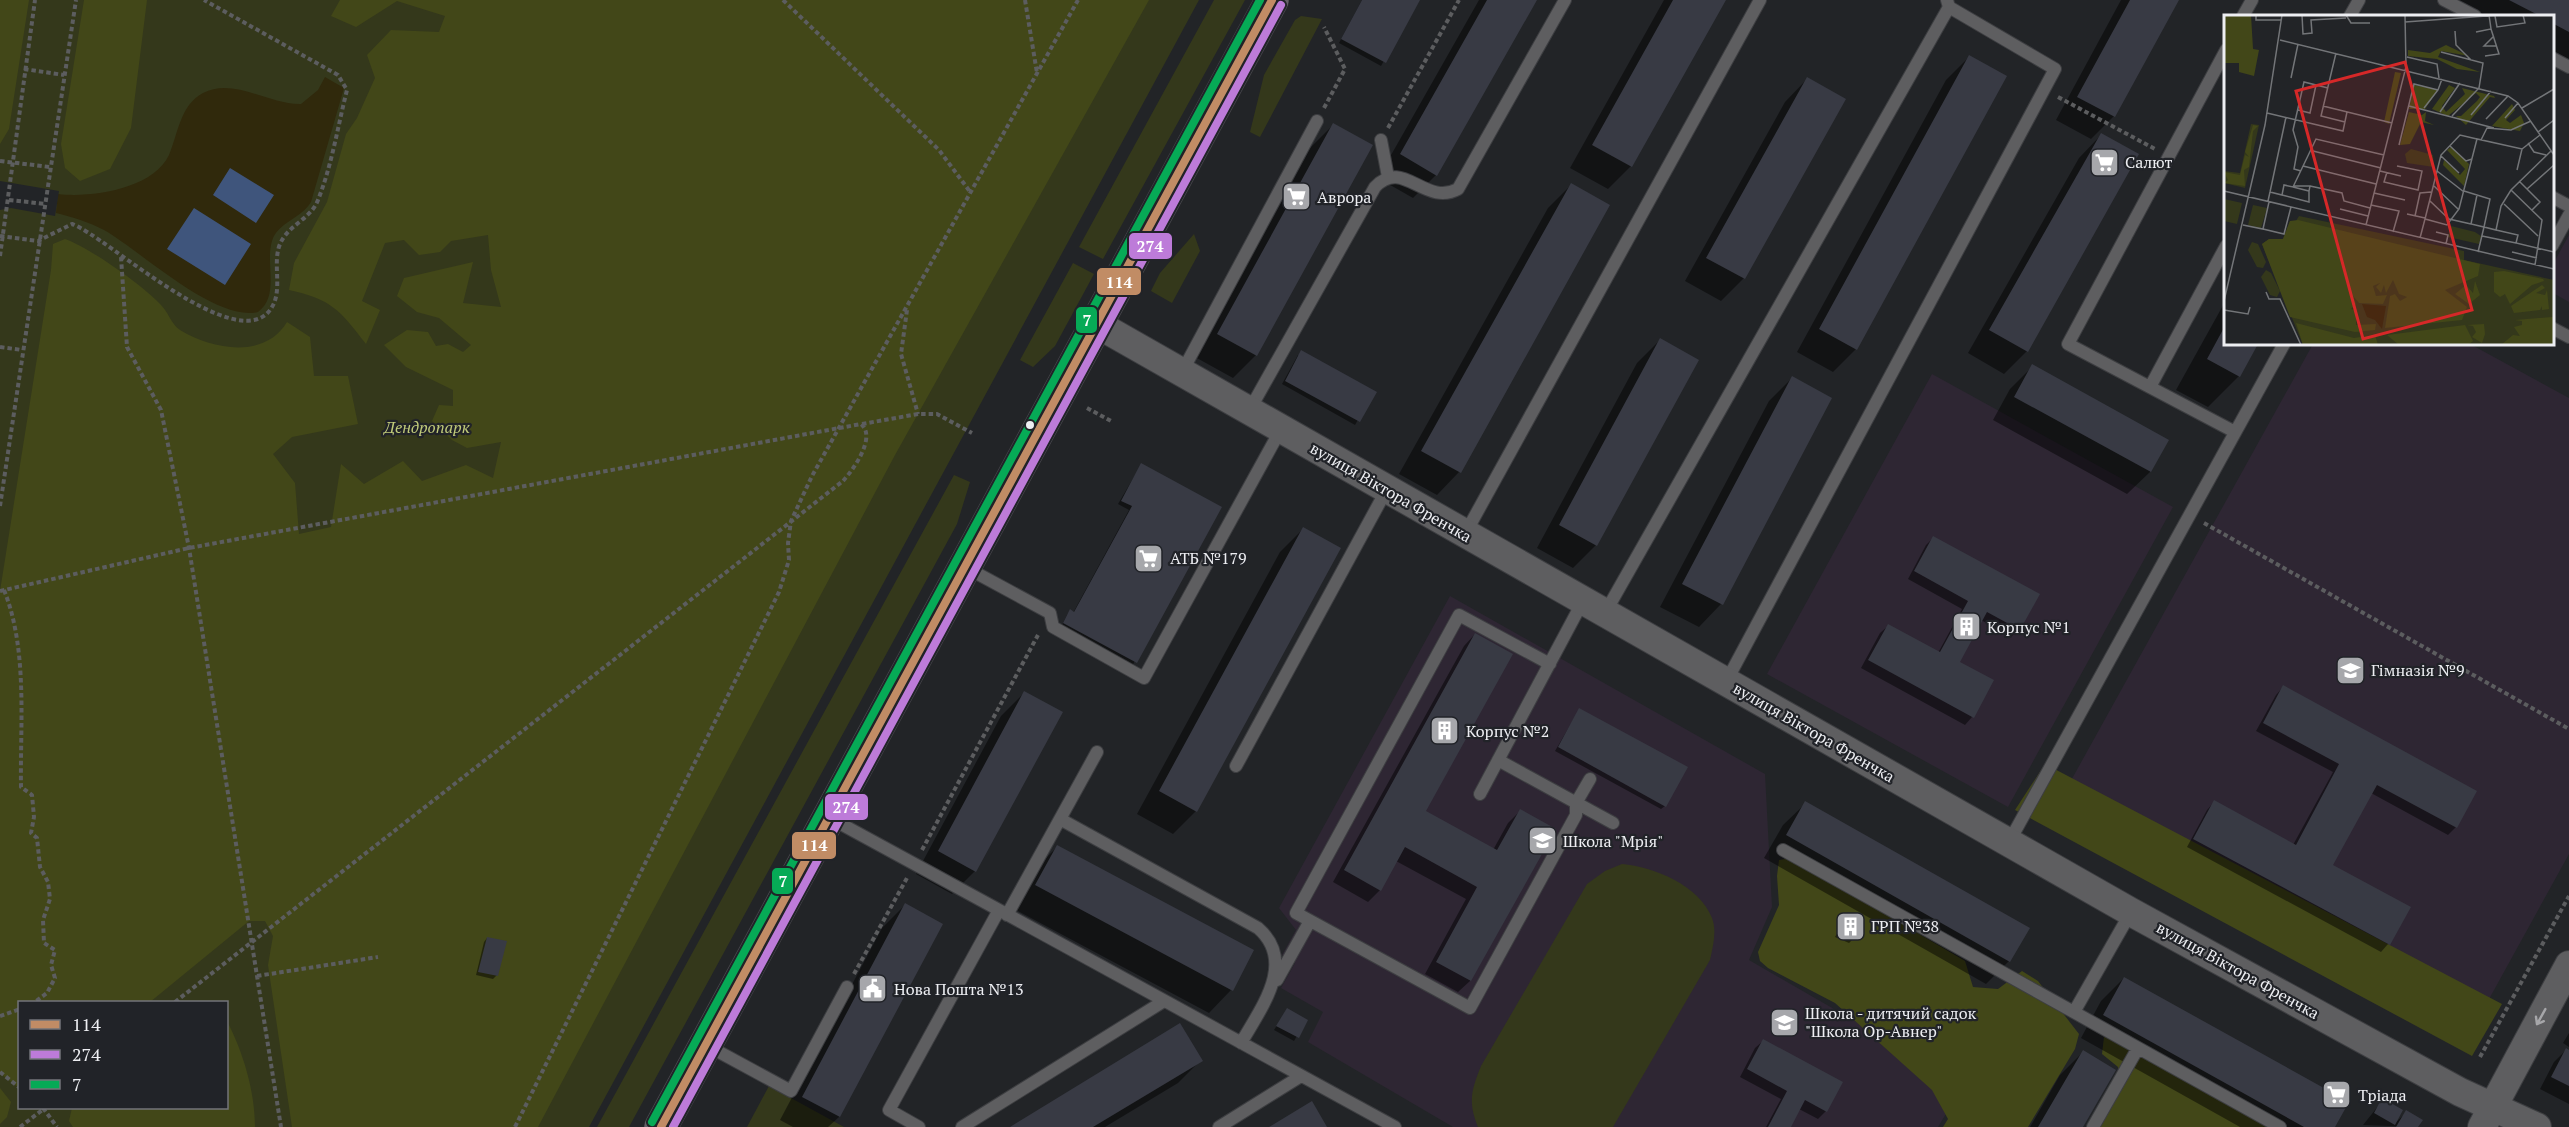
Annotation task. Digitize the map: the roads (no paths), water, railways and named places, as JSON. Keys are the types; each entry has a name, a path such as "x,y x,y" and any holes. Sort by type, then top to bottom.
{"main road":[{"path":"661,1127 1272,0"}],"street":[{"name":"вулиця Віктора Френчка","path":"1097,324 2009,842 2487,1117 2537,1127"},
{"path":"2487,1117 2569,965"}],"lane":[{"path":"1249,411 1375,187 1388,177 1402,178 1439,195 1449,194 1458,189 1465,182 1565,0"},
{"path":"1465,534 1760,0"},
{"path":"2244,15 2252,0"},
{"path":"2351,15 2359,0"},
{"path":"2444,0 2473,15"},
{"path":"1480,794 1550,664 1594,607 1948,3 2055,69 1726,682"},
{"path":"2224,54 2068,345 2235,432"},
{"path":"2554,59 2569,67"},
{"path":"1182,372 1317,121"},
{"path":"1381,140 1388,177"},
{"path":"2554,198 2569,206"},
{"path":"2554,244 2569,215"},
{"path":"2150,387 2224,250"},
{"path":"2554,329 2569,337"},
{"path":"2009,842 2283,345"},
{"path":"964,567 1050,614 1053,627 1144,678 1281,429"},
{"path":"1236,766 1387,489"},
{"path":"1550,664 1459,615 1296,913 1470,1008 1576,815 1576,803 1590,779"},
{"path":"919,1127 890,1110 1097,752"},
{"path":"1498,760 1612,824"},
{"path":"828,817 1395,1127"},
{"path":"1060,819 1258,928 1267,936 1274,950 1273,987"},
{"path":"1783,850 2280,1127"},
{"path":"2074,1012 2131,912"},
{"path":"1241,1043 1310,921"},
{"path":"705,1044 791,1091 847,987"},
{"path":"962,1127 1164,1001"},
{"path":"2093,1127 2138,1048"},
{"path":"1219,1127 1301,1076"}],"water":[{"path":"230,168 274,195 256,223 213,195"},
{"path":"194,208 251,244 225,285 167,249"}],"place":[{"name":"Салют","path":"2104,162"},
{"name":"Аврора","path":"1296,197"},
{"name":"АТБ №179","path":"1149,558"},
{"name":"Корпус №1","path":"1966,627"},
{"name":"Гімназія №9","path":"2350,670"},
{"name":"Корпус №2","path":"1445,731"},
{"name":"Школа \"Мрія\"","path":"1542,841"},
{"name":"ГРП №38","path":"1850,926"},
{"name":"Нова Пошта №13","path":"873,989"},
{"name":"Школа - дитячий садок \"Школа Ор-Авнер\"","path":"1784,1022"},
{"name":"Тріада","path":"2337,1095"}],"park label":[{"name":"Дендропарк","path":"427,427"}]}
